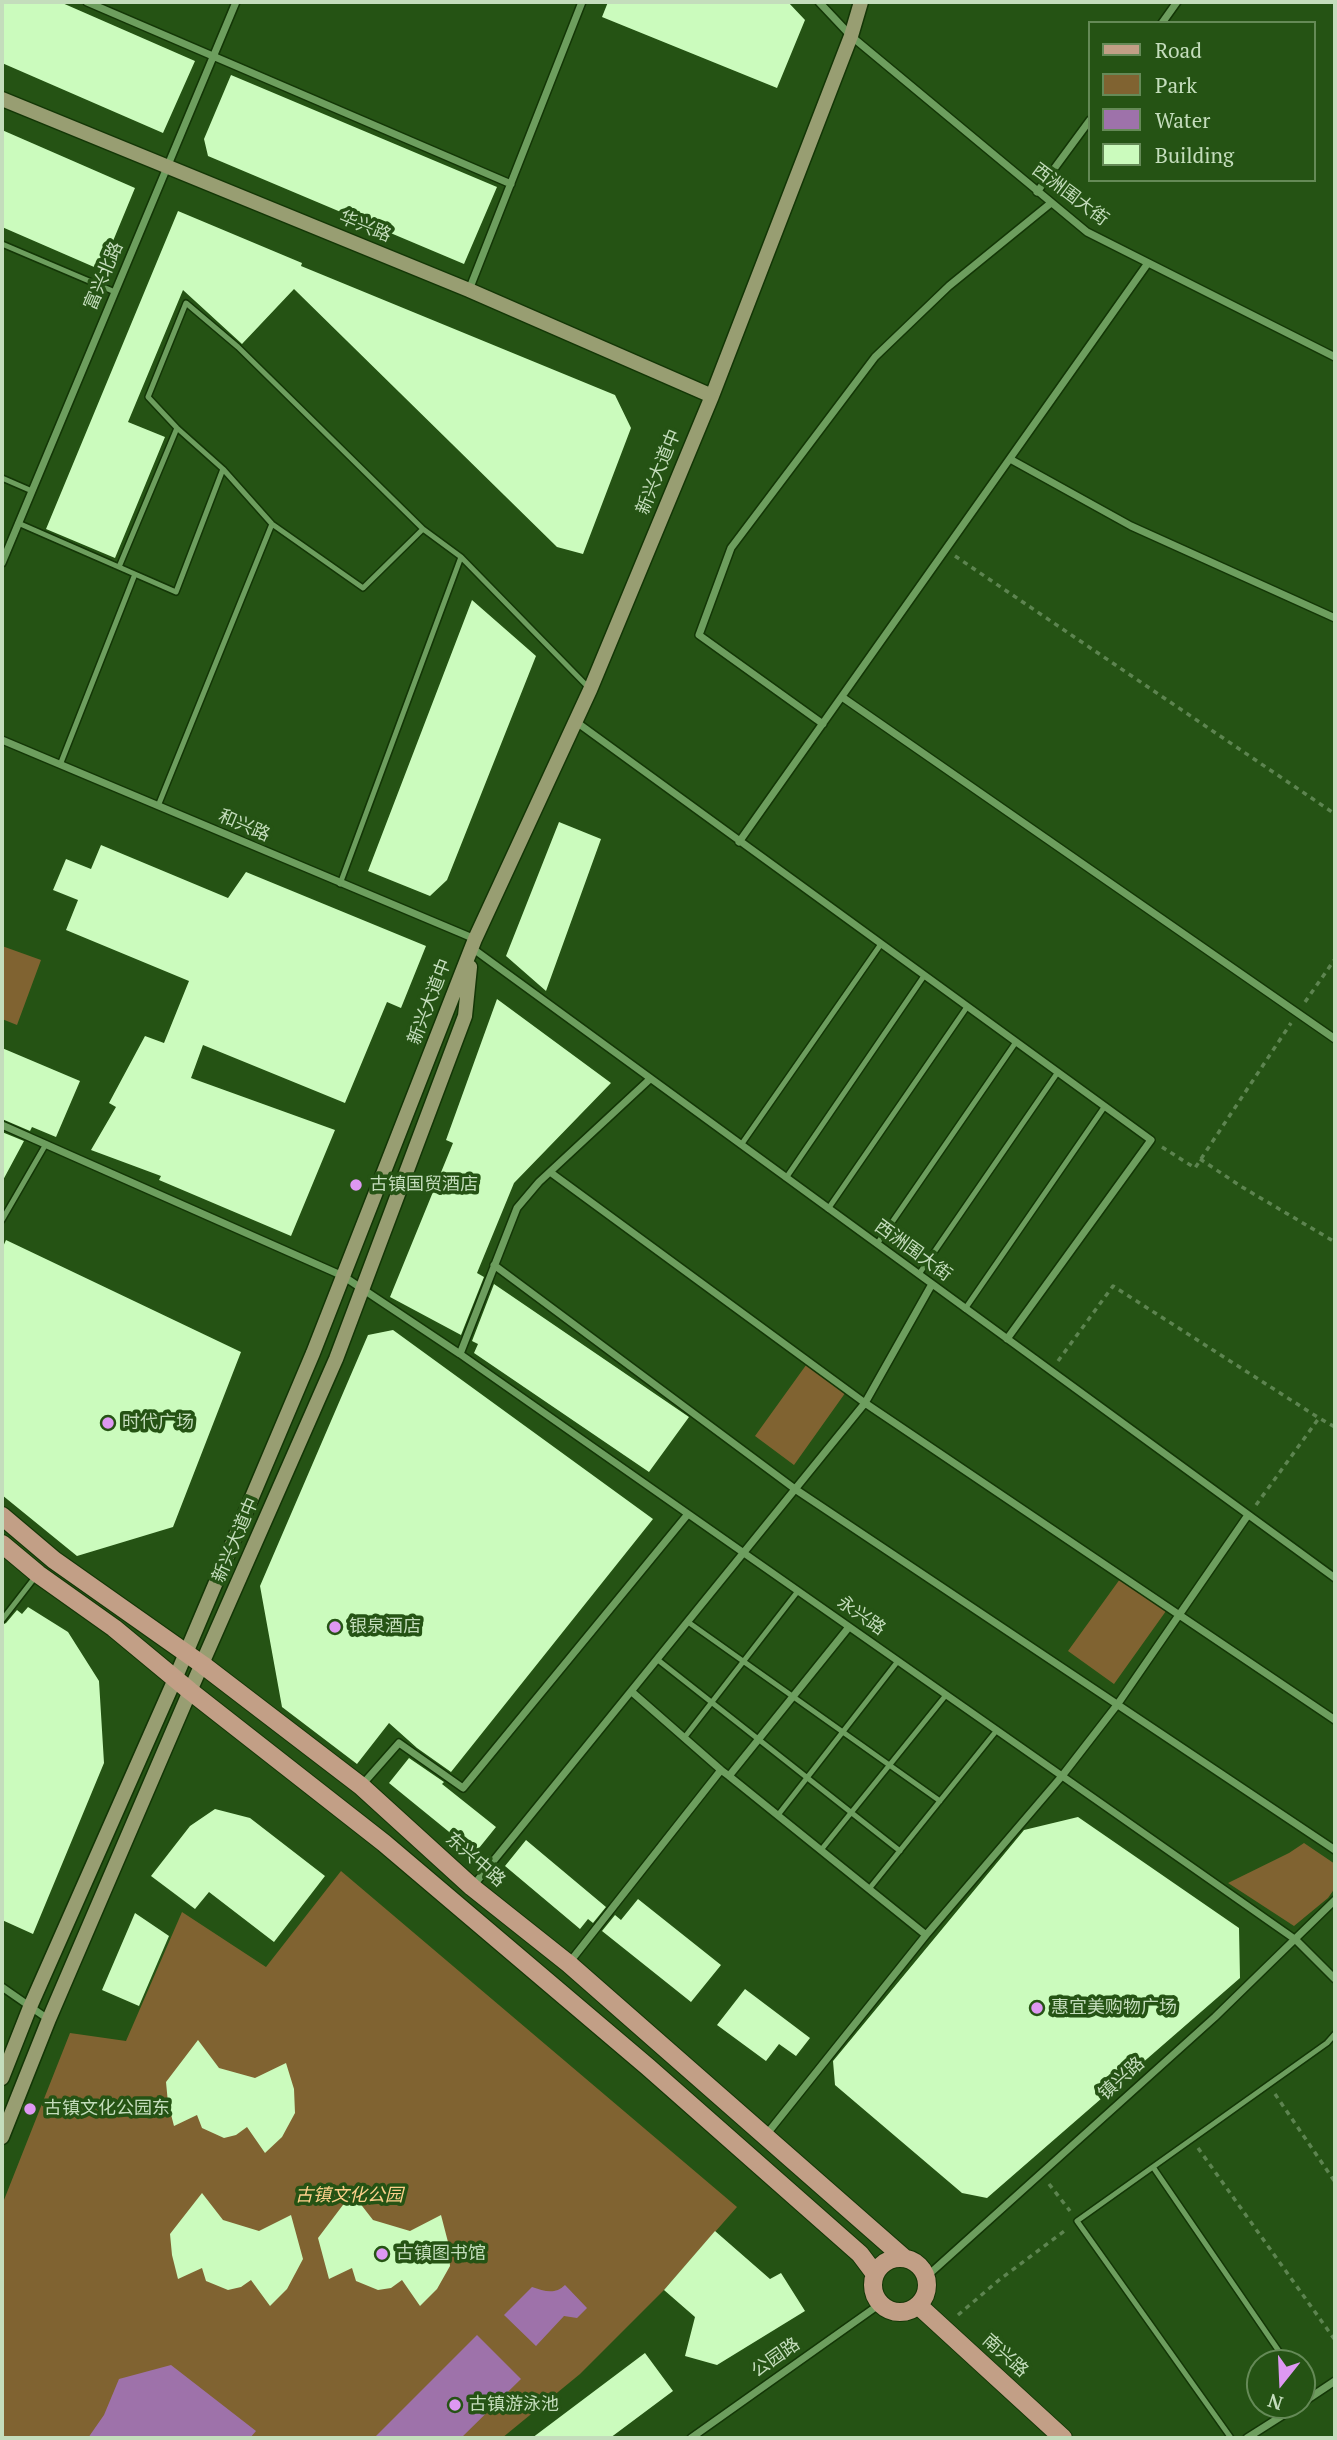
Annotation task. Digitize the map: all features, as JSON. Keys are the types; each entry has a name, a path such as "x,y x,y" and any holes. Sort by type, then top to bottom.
{"main road":[{"name":"新兴大道中","path":"2,2078 30,2007 175,1679 313,1353 474,943 590,690 712,396 851,36 861,2"},
{"name":"华兴路","path":"2,99 469,290 712,396"},
{"name":"新兴大道中","path":"2,2137 49,2020 190,1691 336,1359 465,1016 474,943"},
{"name":"东兴中路","path":"2,1516 54,1560 203,1665 361,1786 472,1887 569,1964 904,2257"},
{"path":"2,1544 38,1574 114,1628 395,1852 648,2067 860,2254 875,2274"},
{"path":"110,1826 129,1834"},
{"path":"904,2257 920,2267 928,2287 919,2306 899,2313 880,2304 874,2295 873,2284 881,2265 904,2257"},
{"name":"南兴路","path":"919,2306 1063,2438"}],"street":[{"path":"87,2 511,184"},
{"name":"富兴北路","path":"2,563 236,2"},
{"path":"469,290 582,2"},
{"name":"西洲围大街","path":"819,2 851,36 1087,232 1335,357"},
{"path":"1163,21 1177,2"},
{"path":"1037,192 1088,123"},
{"path":"823,724 699,635 731,548 875,357 949,286 1051,203"},
{"path":"740,842 1148,263"},
{"path":"1010,459 1130,526 1335,618"},
{"path":"842,697 1335,1039"},
{"path":"575,720 1151,1140 1007,1339"},
{"name":"和兴路","path":"2,740 474,943"},
{"name":"西洲围大街","path":"474,943 650,1079 1335,1578"},
{"path":"460,1354 517,1208 550,1172 650,1079"},
{"name":"永兴路","path":"2,1125 343,1276 362,1288 1296,1940 1335,1979"},
{"path":"550,1172 865,1403 1335,1720"},
{"path":"494,1265 795,1489 1335,1850"},
{"path":"472,1887 865,1403 932,1284"},
{"path":"361,1786 399,1743 463,1787 688,1514"},
{"path":"765,2135 926,1935 1062,1776 1117,1705 1248,1515"},
{"path":"729,1776 849,1627"},
{"path":"632,1692 721,1770 926,1935"},
{"path":"569,1964 721,1770"},
{"name":"镇兴路","path":"926,2277 1214,2017 1335,1900"},
{"path":"2,1987 49,2020"},
{"name":"公园路","path":"691,2438 880,2304"},
{"path":"1316,2394 1335,2381"},
{"path":"1247,2438 1277,2419"}],"lane":[{"path":"2,244 115,292"},
{"path":"423,529 363,588 272,524 223,469 177,428 148,397 186,303 238,347 423,529 461,557 590,690"},
{"path":"119,567 177,428"},
{"path":"18,523 176,592 223,469"},
{"path":"2,478 32,491"},
{"path":"158,806 272,524"},
{"path":"340,884 461,557"},
{"path":"60,765 135,574"},
{"path":"741,1145 881,944"},
{"path":"786,1178 924,976"},
{"path":"828,1209 967,1007"},
{"path":"877,1244 1016,1042"},
{"path":"919,1275 1058,1072"},
{"path":"965,1309 1105,1106"},
{"path":"2,1220 46,1144"},
{"path":"2,1620 38,1574"},
{"path":"684,1738 798,1591"},
{"path":"688,1622 940,1801"},
{"path":"658,1660 900,1851"},
{"path":"778,1815 898,1661"},
{"path":"821,1850 946,1695"},
{"path":"869,1889 997,1730"},
{"path":"1231,2438 1077,2221 1327,2043 1335,2034"},
{"path":"1153,2167 1277,2349"}],"path":[{"path":"946,549 1335,814"},
{"path":"1151,1140 1195,1168 1335,959"},
{"path":"1200,1159 1335,1242"},
{"path":"1051,1371 1113,1286 1335,1427"},
{"path":"1248,1515 1319,1418"},
{"path":"1269,2085 1335,2182"},
{"path":"1192,2140 1335,2340"},
{"path":"943,2328 999,2280 1077,2221 1041,2174"}],"green space":[{"path":"2,946 41,960 17,1025 2,1019"},
{"path":"809,1361 848,1389 794,1465 755,1436"},
{"path":"1120,1579 1166,1611 1114,1684 1068,1651"},
{"path":"1304,1843 1335,1864 1335,1888 1328,1898 1294,1926 1228,1883 1289,1853"},
{"name":"古镇文化公园","path":"341,1871 737,2207 664,2290 580,2374 502,2438 2,2438 2,2205 70,2033 126,2041 182,1912 266,1967"}],"water":[{"path":"565,2285 587,2308 577,2318 564,2316 536,2346 504,2315 532,2287 553,2291"},
{"path":"477,2335 521,2379 461,2438 374,2438"},
{"path":"171,2365 256,2431 250,2438 88,2438 104,2415 119,2379"}],"building":[{"path":"2,2 60,2 195,61 163,133 2,63"},
{"path":"608,2 788,2 805,20 777,88 602,17"},
{"path":"231,75 497,187 464,264 208,156 204,139"},
{"path":"2,130 135,188 101,270 2,227"},
{"path":"178,211 302,263 301,266 615,395 631,428 583,554 557,547 294,289 242,344 183,290 128,422 165,437 115,558 46,529"},
{"path":"472,600 536,656 447,880 430,896 368,871"},
{"path":"559,822 601,839 546,991 506,956"},
{"path":"101,845 228,898 246,872 426,946 401,1008 387,1002 345,1103 203,1045 191,1078 335,1130 291,1236 159,1180 161,1176 91,1150 116,1107 109,1103 145,1036 164,1043 189,981 66,930 78,900 53,890 66,859 91,869"},
{"path":"497,999 611,1083 514,1183 477,1273 484,1277 461,1335 390,1297 453,1143 446,1140"},
{"path":"2,1048 80,1081 56,1137 32,1127 30,1131 2,1119"},
{"path":"2,1132 24,1141 2,1182"},
{"name":"时代广场","path":"6,1240 241,1352 173,1527 77,1556 2,1495 2,1249"},
{"path":"494,1284 689,1417 649,1472 474,1353 478,1344 472,1341"},
{"path":"393,1330 653,1519 451,1772 417,1748 389,1723 357,1764 282,1707 260,1586 368,1335"},
{"path":"28,1607 68,1632 99,1681 104,1763 33,1934 2,1920 2,1625 17,1610 22,1614"},
{"path":"409,1758 444,1782 442,1784 496,1827 475,1853 389,1783"},
{"path":"215,1809 250,1818 325,1876 274,1942 209,1892 195,1909 151,1876 190,1826"},
{"path":"1078,1817 1239,1928 1240,1978 987,2198 962,2193 835,2085 833,2061 1024,1830"},
{"path":"526,1840 606,1907 593,1923 588,1919 580,1929 505,1866"},
{"path":"638,1899 721,1965 691,2002 602,1931 615,1915 621,1920"},
{"path":"135,1913 169,1936 139,2006 102,1990"},
{"path":"745,1989 810,2038 796,2056 779,2044 766,2061 717,2025"},
{"path":"198,2040 219,2068 255,2078 286,2063 294,2089 295,2113 282,2137 265,2153 247,2127 236,2135 224,2138 202,2128 197,2115 174,2126 166,2082"},
{"path":"202,2193 223,2220 259,2231 291,2215 303,2259 287,2289 270,2306 251,2280 241,2287 228,2290 206,2281 202,2268 178,2279 170,2234"},
{"path":"352,2193 373,2220 410,2231 441,2215 448,2242 450,2266 437,2289 420,2306 402,2280 391,2288 378,2290 356,2281 352,2268 329,2279 318,2238"},
{"path":"715,2231 770,2279 781,2273 805,2311 717,2365 685,2356 695,2317 664,2290"},
{"path":"645,2353 673,2391 610,2438 532,2438"}],"place":[{"name":"古镇国贸酒店","path":"356,1185"},
{"name":"时代广场","path":"108,1423"},
{"name":"银泉酒店","path":"335,1627"},
{"name":"惠宜美购物广场","path":"1037,2008"},
{"name":"古镇文化公园东","path":"30,2109"},
{"name":"古镇图书馆","path":"382,2254"},
{"name":"古镇游泳池","path":"455,2405"}]}
